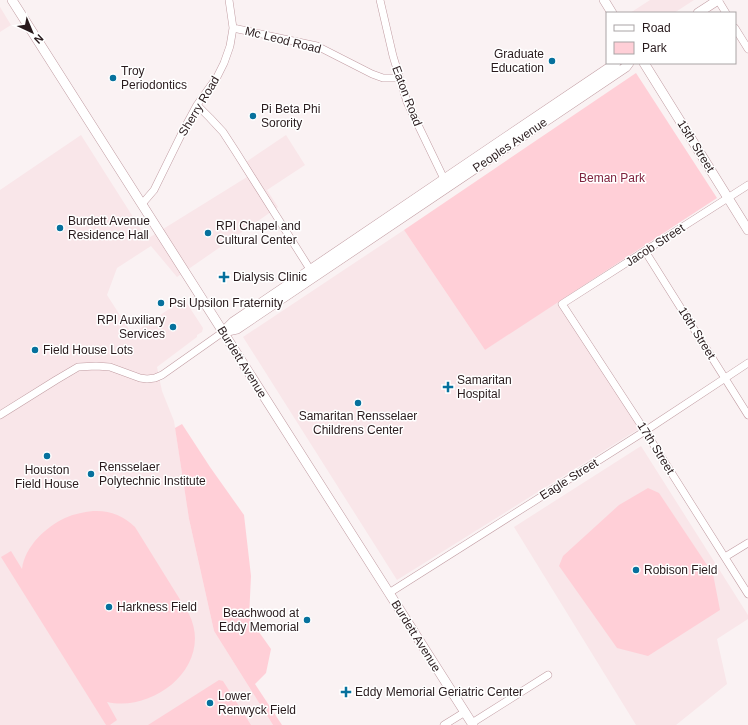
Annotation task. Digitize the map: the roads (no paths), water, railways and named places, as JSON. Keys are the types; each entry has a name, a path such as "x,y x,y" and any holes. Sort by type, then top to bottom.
{"street":[{"name":"Burdett Avenue","path":"12,0 472,724"},
{"name":"Sherry Road","path":"142,204 154,190 197,105 217,77 224,63 230,46 232,28 229,0"},
{"name":"Eaton Road","path":"380,0 393,56 407,102 446,182"},
{"path":"604,0 611,12"},
{"path":"700,12 718,0 725,12"},
{"name":"Mc Leod Road","path":"232,28 317,46 372,74 383,78 399,78"},
{"path":"736,30 748,49"},
{"name":"Peoples Avenue","path":"0,415 78,367 110,367 140,378 147,379 162,375 223,332 233,322 313,274 615,64"},
{"name":"Peoples Avenue","path":"446,182 626,67 628,64"},
{"name":"15th Street","path":"645,64 748,230"},
{"path":"197,105 210,118 233,147 313,274"},
{"name":"Jacob Street","path":"562,304 748,185"},
{"name":"16th Street","path":"645,251 748,415"},
{"name":"17th Street","path":"562,304 646,431 748,594"},
{"name":"Eagle Street","path":"389,593 646,431 748,363"},
{"path":"725,557 748,543"},
{"path":"472,724 548,674"},
{"path":"444,725 465,712"}],"place":[{"name":"Graduate Education","path":"552,61"},
{"name":"Troy Periodontics","path":"113,78"},
{"name":"Pi Beta Phi Sorority","path":"253,116"},
{"name":"Burdett Avenue Residence Hall","path":"60,228"},
{"name":"RPI Chapel and Cultural Center","path":"208,233"},
{"name":"Dialysis Clinic","path":"224,277"},
{"name":"Psi Upsilon Fraternity","path":"161,303"},
{"name":"RPI Auxiliary Services","path":"173,327"},
{"name":"Field House Lots","path":"35,350"},
{"name":"Samaritan Hospital","path":"448,387"},
{"name":"Samaritan Rensselaer Childrens Center","path":"358,403"},
{"name":"Houston Field House","path":"47,456"},
{"name":"Rensselaer Polytechnic Institute","path":"91,474"},
{"name":"Robison Field","path":"636,570"},
{"name":"Harkness Field","path":"109,607"},
{"name":"Beachwood at Eddy Memorial","path":"307,620"},
{"name":"Eddy Memorial Geriatric Center","path":"346,692"},
{"name":"Lower Renwyck Field","path":"210,703"}],"park label":[{"name":"Beman Park","path":"612,178"}]}
